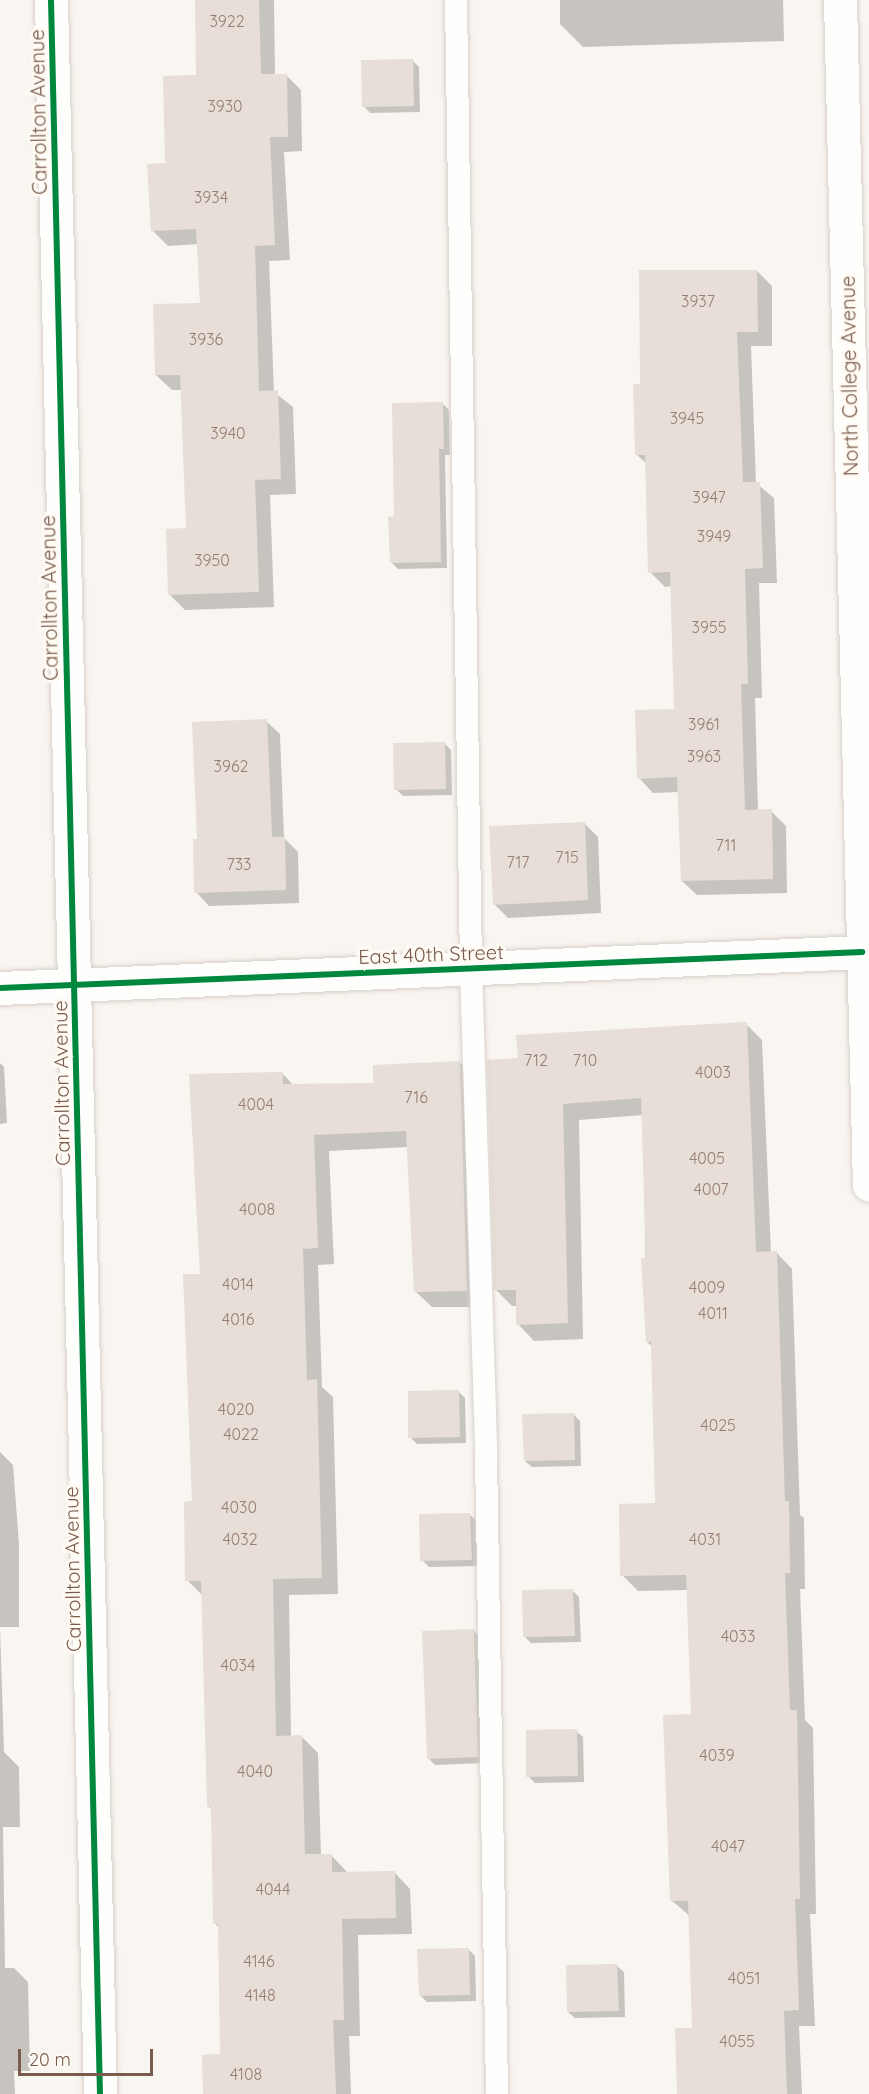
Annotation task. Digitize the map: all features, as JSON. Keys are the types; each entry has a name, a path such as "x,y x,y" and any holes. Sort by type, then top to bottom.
{"street":[{"name":"Carrollton Avenue","path":"51,0 100,2094"},
{"name":"North College Avenue","path":"840,0 869,1185"},
{"name":"East 40th Street","path":"0,988 862,952"}],"lane":[{"path":"456,0 471,969 486,1455 497,2094"}],"building":[{"path":"195,0 259,0 261,74 287,74 288,137 270,137 275,245 255,246 259,391 278,390 281,479 255,480 259,592 168,595 166,529 186,528 180,375 155,375 153,304 200,303 196,229 151,231 147,164 165,163 163,76 196,75"},
{"path":"413,59 414,106 362,107 361,60"},
{"path":"639,270 757,270 758,332 737,332 743,482 760,482 763,568 745,569 748,684 741,684 745,810 772,809 773,879 681,881 677,777 637,779 635,710 674,709 670,572 648,573 645,455 635,455 633,384 640,384"},
{"path":"443,402 444,449 439,449 441,562 390,563 388,517 394,516 392,403"},
{"path":"267,719 272,837 285,837 286,890 194,893 193,839 197,839 192,722"},
{"path":"445,742 446,789 394,790 393,743"},
{"path":"585,822 588,900 493,905 489,826"},
{"path":"747,1022 756,1252 777,1251 785,1501 789,1501 790,1573 785,1573 790,1710 797,1710 800,1899 795,1899 799,2010 784,2011 787,2094 677,2094 675,2028 692,2028 688,1901 670,1901 663,1715 691,1714 686,1575 620,1576 619,1504 655,1503 651,1342 646,1342 641,1258 646,1258 641,1098 563,1104 568,1323 516,1325 516,1290 494,1290 487,1060 518,1058 516,1035"},
{"path":"460,1061 467,1291 414,1292 406,1131 314,1135 318,1248 303,1249 307,1380 317,1379 322,1578 273,1579 276,1736 302,1735 305,1854 332,1854 332,1872 395,1871 396,1918 342,1919 344,2020 333,2020 336,2094 203,2094 202,2055 220,2054 218,1924 213,1924 211,1807 207,1807 201,1581 185,1581 184,1502 192,1501 183,1274 200,1274 189,1074 283,1072 283,1084 373,1083 373,1065"},
{"path":"459,1390 460,1437 408,1438 408,1391"},
{"path":"574,1413 575,1460 524,1461 522,1414"},
{"path":"470,1513 472,1560 420,1561 419,1514"},
{"path":"573,1589 575,1636 523,1637 522,1590"},
{"path":"474,1629 478,1757 427,1759 422,1631"},
{"path":"577,1729 578,1776 526,1777 526,1730"},
{"path":"469,1948 470,1995 419,1996 417,1949"},
{"path":"617,1964 619,2011 567,2012 566,1965"}],"cycle path":[{"path":"51,0 100,2094"},
{"path":"0,988 862,952"}]}
